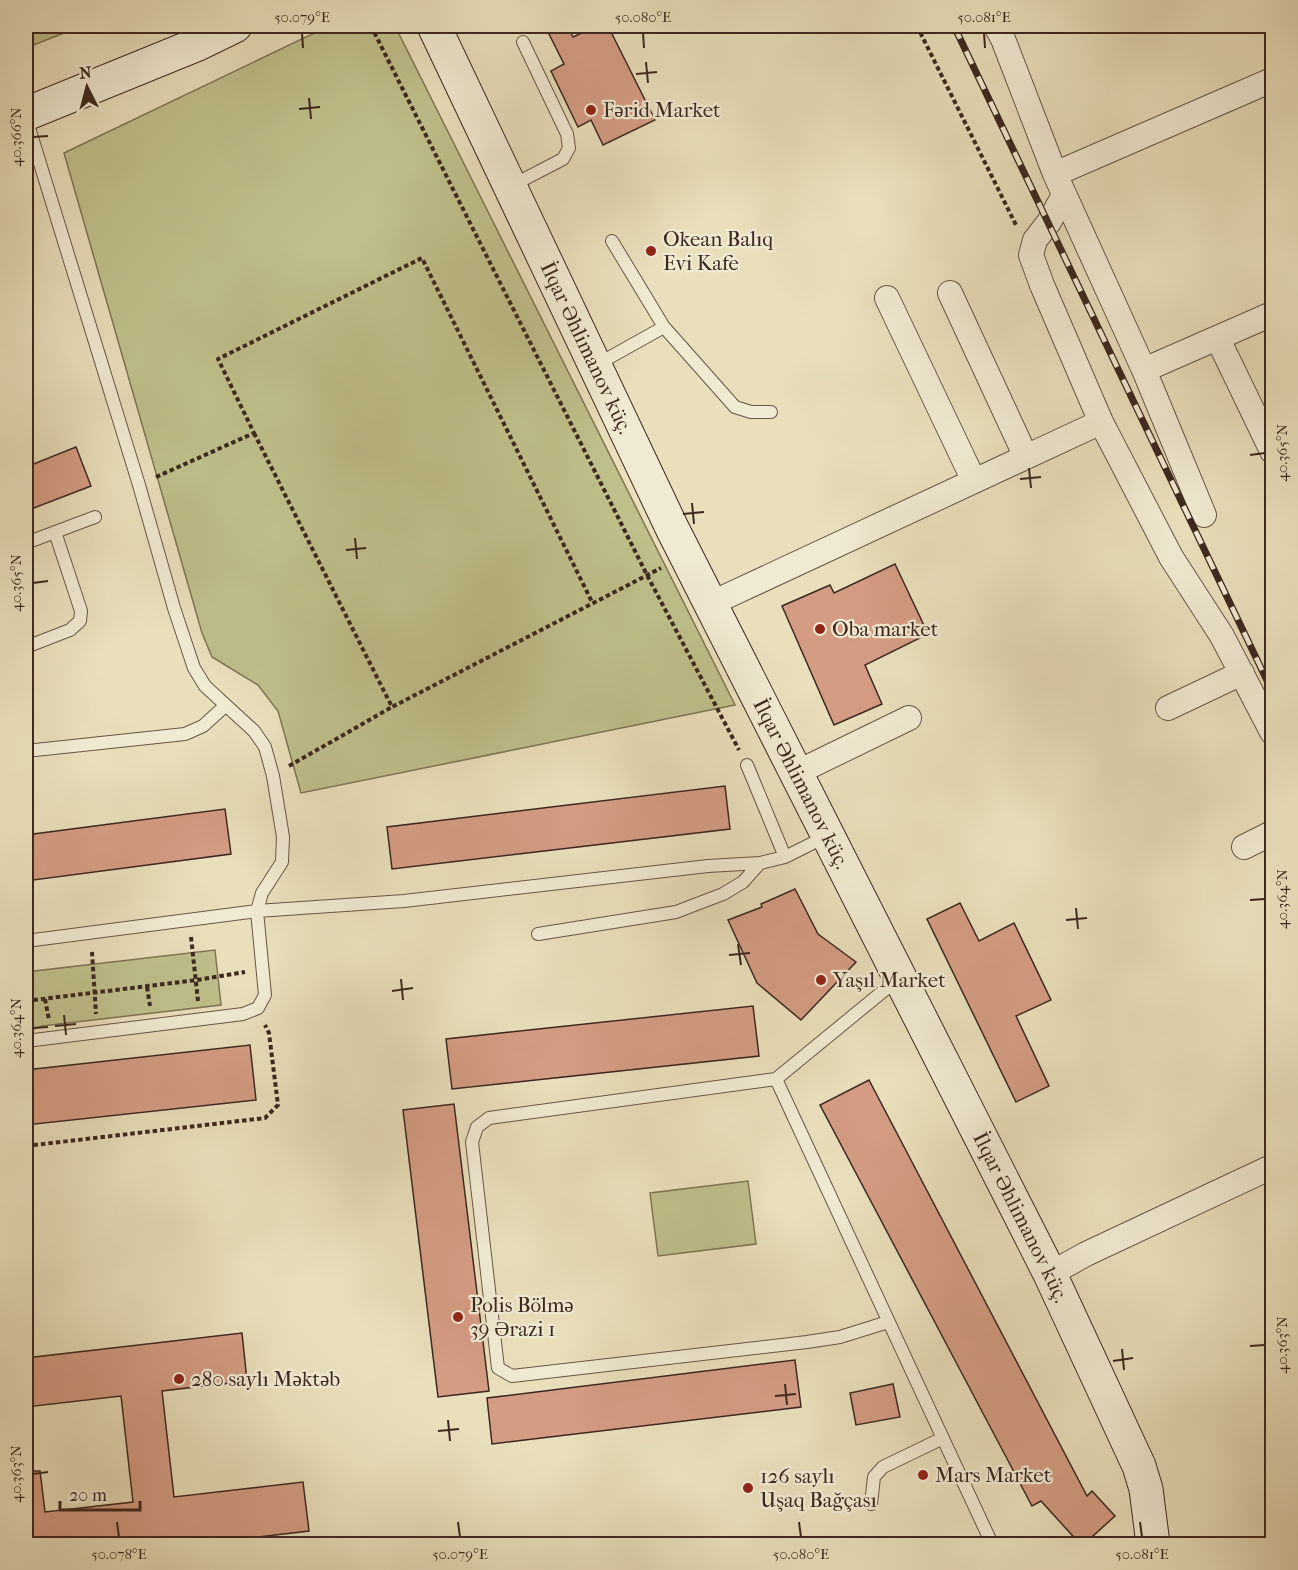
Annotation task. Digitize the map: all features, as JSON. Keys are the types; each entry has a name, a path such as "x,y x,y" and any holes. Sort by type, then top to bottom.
{"street":[{"path":"26,116 198,44 235,26"},
{"name":"İlqar Əhlimanov küç.","path":"434,26 686,556 1050,1274 1139,1467 1146,1490 1153,1545"},
{"path":"996,26 1060,185 1144,370 1204,515"},
{"path":"1272,80 1060,185 1049,222 1035,240 1031,255 1101,422 1171,557 1222,636 1272,732"},
{"path":"950,292 1026,457"},
{"path":"887,298 974,481"},
{"path":"1144,370 1272,314"},
{"path":"1218,339 1272,451"},
{"path":"710,604 1101,422"},
{"path":"1168,708 1242,673"},
{"path":"796,774 909,718"},
{"path":"1244,847 1272,833"},
{"path":"1050,1274 1086,1254 1267,1169"}],"lane":[{"path":"510,187 562,159 568,148 567,134 523,42"},
{"path":"26,116 194,668 205,686 254,731 265,747 273,776 283,837 282,862 262,893 257,911 265,995 258,1008 243,1014 26,1041"},
{"path":"612,241 664,327 735,407 751,412 771,412"},
{"path":"594,366 664,327"},
{"path":"26,543 95,517"},
{"path":"26,647 70,630 80,621 81,611 55,532"},
{"path":"26,751 185,734 203,726 225,706"},
{"path":"747,765 785,857"},
{"path":"26,941 257,911 404,901 708,866 760,863 785,857 828,836"},
{"path":"538,934 676,912 723,894 743,882 760,863"},
{"path":"888,1322 840,1336 807,1342 512,1376 498,1368 472,1142 477,1127 489,1118 776,1079 900,977"},
{"path":"776,1079 992,1545"},
{"path":"871,1504 874,1477 883,1467 943,1438"}],"path":[{"path":"371,26 647,575 747,765"},
{"path":"917,26 1031,255"},
{"path":"392,707 218,359 422,258 592,602"},
{"path":"139,485 254,434"},
{"path":"273,776 392,707 592,602 686,556"},
{"path":"189,920 198,1002"},
{"path":"91,934 97,1032"},
{"path":"26,1001 147,987 262,969"},
{"path":"147,987 150,1007"},
{"path":"45,999 49,1021"},
{"path":"26,1146 265,1118 278,1105 269,1033 258,1008"}],"green space":[{"path":"26,26 82,26 26,48"},
{"path":"329,26 395,26 735,705 301,793 278,711 258,685 212,657 202,633 64,153"},
{"path":"215,950 221,1005 42,1026 26,1032 26,972"},
{"path":"748,1181 756,1244 658,1256 650,1193"}],"building":[{"path":"545,26 567,26 573,37 597,26 608,26 655,120 603,145 591,120 578,127 551,71 564,64"},
{"path":"76,447 91,486 26,511 26,467"},
{"path":"895,564 928,634 865,665 882,704 834,725 782,606 830,585 834,593"},
{"path":"725,786 730,829 392,869 387,827"},
{"path":"225,809 231,854 26,881 26,835"},
{"path":"795,889 818,934 856,962 801,1020 757,983 728,920 762,907 761,904"},
{"path":"960,903 979,941 1014,923 1051,1000 1016,1016 1049,1086 1016,1102 927,919"},
{"path":"753,1006 759,1056 452,1089 446,1039"},
{"path":"250,1045 256,1100 26,1125 26,1070"},
{"path":"869,1080 1087,1496 1092,1491 1115,1516 1083,1545 1041,1501 1032,1506 820,1105"},
{"path":"454,1104 489,1391 438,1397 403,1110"},
{"path":"242,1333 247,1381 162,1391 174,1497 303,1482 309,1531 192,1545 26,1545 26,1471 40,1471 45,1512 133,1502 121,1396 26,1407 26,1358"},
{"path":"795,1360 801,1407 492,1444 487,1398"},
{"path":"893,1384 900,1417 856,1425 850,1393"}],"railway":[{"path":"954,26 1272,691"}],"place":[{"name":"Fərid Market","path":"591,110"},
{"name":"Okean Balıq Evi Kafe","path":"651,251"},
{"name":"Oba market","path":"820,629"},
{"name":"Yaşıl Market","path":"821,980"},
{"name":"Polis Bölmə 39 Ərazi 1","path":"458,1317"},
{"name":"280 saylı Məktəb","path":"179,1379"},
{"name":"Mars Market","path":"923,1475"},
{"name":"126 saylı Uşaq Bağçası","path":"748,1488"}]}
